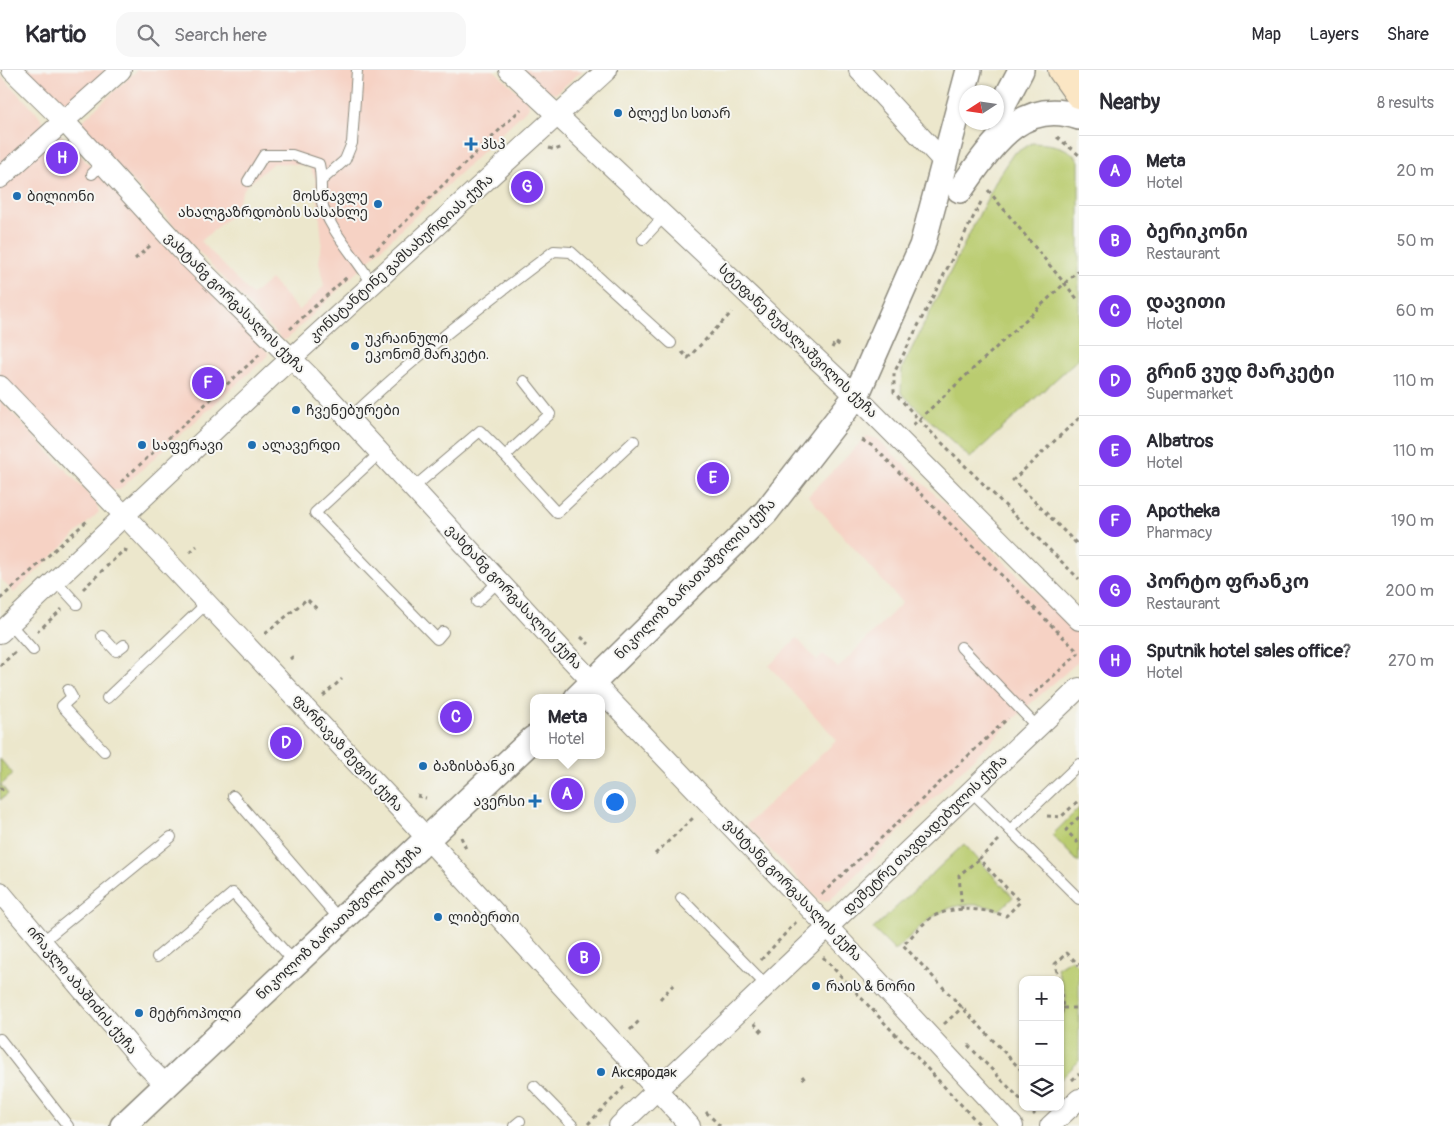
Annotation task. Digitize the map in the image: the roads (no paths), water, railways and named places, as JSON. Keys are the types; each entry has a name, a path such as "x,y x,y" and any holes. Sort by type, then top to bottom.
{"main road":[{"path":"1062,70 1079,94"}],"street":[{"name":"ვახტანგ გორგასალის ქუჩა","path":"12,70 64,121 97,169 186,262 290,359 349,419 499,581 585,690"},
{"path":"0,178 121,70"},
{"name":"სტეფანე ზუბალაშვილის ქუჩა","path":"510,70 856,396 1079,620"},
{"name":"კონსტანტინე გამსახურდიას ქუჩა","path":"5,629 290,359 607,70"},
{"path":"860,70 945,163"},
{"name":"ნიკოლოზ ბარათაშვილის ქუჩა","path":"585,690 766,512 856,396 922,246 969,70"},
{"path":"1004,103 1021,70"},
{"path":"960,190 995,142 1028,116 1054,111 1079,117"},
{"name":"ნიკოლოზ ბარათაშვილის ქუჩა","path":"922,246 960,190 990,130"},
{"name":"ფარნავაზ მეფის ქუჩა","path":"0,386 428,838 690,1126"},
{"name":"დემეტრე თავდადებულის ქუჩა","path":"619,1126 1079,688"},
{"name":"ვახტანგ გორგასალის ქუჩა","path":"605,710 829,928 1013,1126"},
{"name":"ნიკოლოზ ბარათაშვილის ქუჩა","path":"123,1126 530,742"},
{"name":"ირაკლი აბაშიძის ქუჩა","path":"0,892 144,1063 166,1085"},
{"path":"1050,1126 1079,1099"}],"lane":[{"path":"322,180 345,160 352,143 357,70"},
{"path":"248,181 264,155 292,155 319,164 322,180 322,203 344,245 361,264 372,284"},
{"path":"643,239 664,215"},
{"path":"349,419 470,315 554,250 571,252 605,280 671,343"},
{"path":"504,456 550,414 524,381"},
{"path":"412,488 480,431 557,513 634,441"},
{"path":"380,453 315,513 437,639 443,632"},
{"path":"56,580 77,604"},
{"path":"478,602 499,581"},
{"path":"108,698 207,603"},
{"path":"5,629 33,650"},
{"path":"102,636 116,651 124,645"},
{"path":"961,647 1038,728"},
{"path":"68,690 72,697 62,706 104,752"},
{"path":"1010,830 1079,764"},
{"path":"972,791 1079,899"},
{"path":"233,796 340,921"},
{"path":"42,942 171,838"},
{"path":"157,957 233,893 295,963"},
{"path":"681,898 767,986"},
{"path":"0,1039 68,1126"},
{"path":"534,1086 573,1126"}],"place":[{"name":"ბლექ სი სთარ","path":"618,113"},
{"name":"პსპ","path":"471,144"},
{"name":"Sputnik hotel sales office?","path":"62,158"},
{"name":"პორტო ფრანკო","path":"527,187"},
{"name":"ბილიონი","path":"17,196"},
{"name":"მოსწავლე ახალგაზრდობის სასახლე","path":"378,204"},
{"name":"უკრაინული ეკონომ მარკეტი.","path":"355,346"},
{"name":"Apotheka","path":"208,383"},
{"name":"ჩვენებურები","path":"296,410"},
{"name":"საფერავი","path":"142,445"},
{"name":"ალავერდი","path":"252,445"},
{"name":"Albatros","path":"713,478"},
{"name":"დავითი","path":"456,717"},
{"name":"გრინ ვუდ მარკეტი","path":"286,743"},
{"name":"ბაზისბანკი","path":"423,766"},
{"name":"Meta","path":"567,794"},
{"name":"ავერსი","path":"535,801"},
{"name":"ლიბერთი","path":"438,917"},
{"name":"ბერიკონი","path":"584,958"},
{"name":"რაის & ნორი","path":"816,986"},
{"name":"მეტროპოლი","path":"139,1013"},
{"name":"Аксяродак","path":"601,1072"}]}
